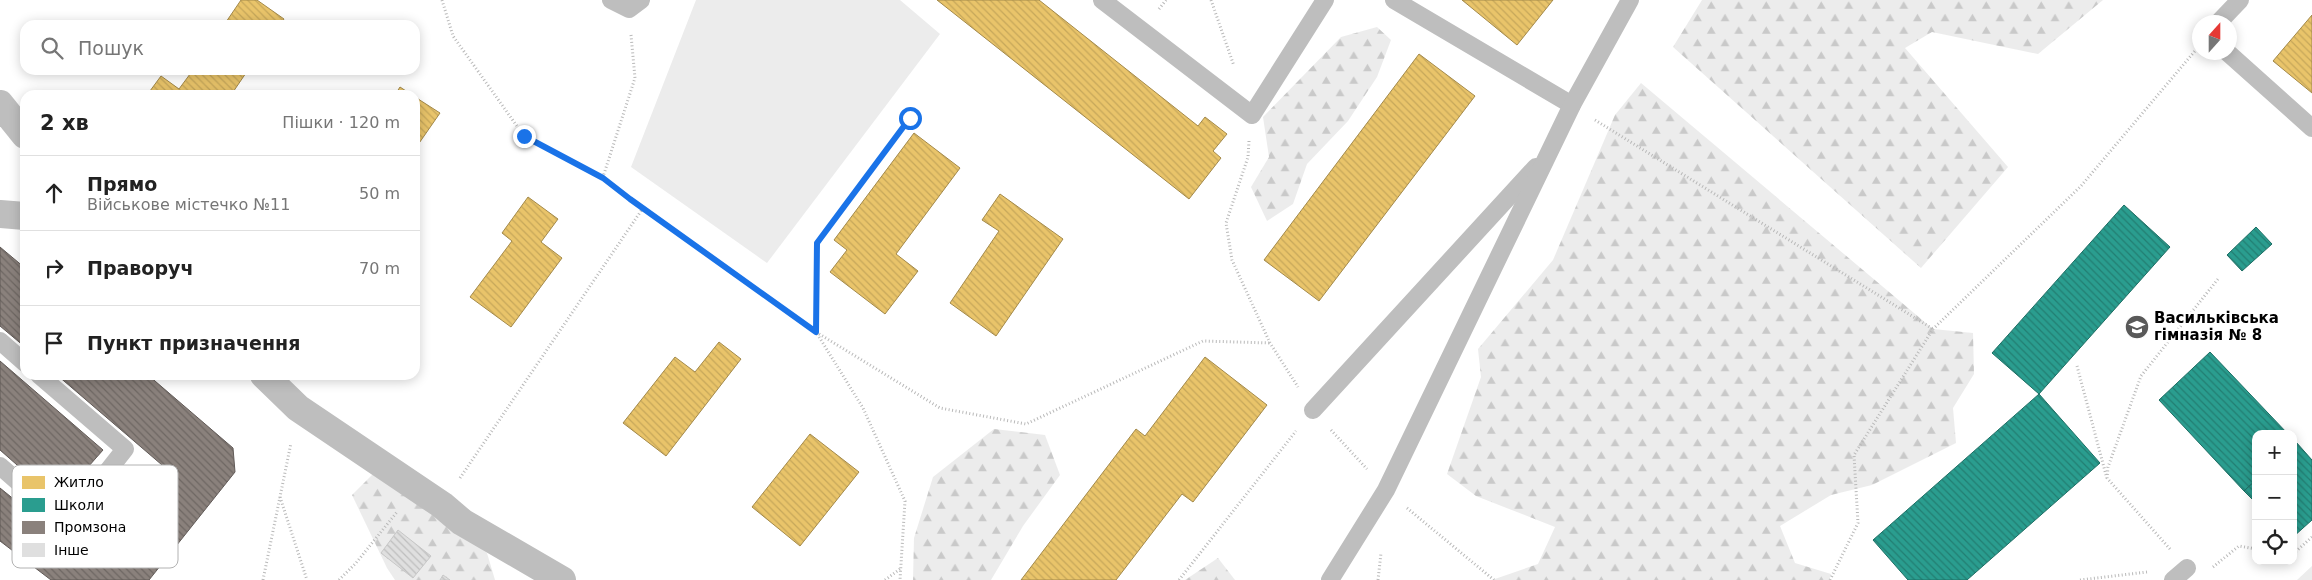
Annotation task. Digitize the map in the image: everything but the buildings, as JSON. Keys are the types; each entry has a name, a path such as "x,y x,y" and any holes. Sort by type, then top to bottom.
{"street":[{"path":"0,104 20,129"},
{"path":"0,214 20,216"},
{"path":"269,380 298,408 442,505 462,522 559,580"}],"lane":[{"path":"611,0 635,4"},
{"path":"1102,0 1252,115 1325,0"},
{"path":"1394,0 1572,105"},
{"path":"1330,580 1386,490 1572,105 1630,0"},
{"path":"2226,15 2240,0"},
{"path":"2236,60 2312,128"},
{"path":"1312,410 1549,152"},
{"path":"0,342 20,359"},
{"path":"45,380 125,449 112,465"},
{"path":"0,466 12,477"},
{"path":"2173,580 2187,568"}],"path":[{"path":"442,0 453,36 524,136 603,178 816,332 940,408 1026,424 1203,341 1270,343"},
{"path":"1211,0 1252,115 1248,157 1226,223 1232,260 1270,343 1312,410 1386,490 1494,580"},
{"path":"603,178 635,78 635,4"},
{"path":"1830,580 1858,523 1854,455 1933,329 2081,186 2192,54"},
{"path":"1572,105 1933,329"},
{"path":"900,580 905,501 863,408 816,332 817,243 910,118"},
{"path":"442,505 643,208"},
{"path":"2107,478 2108,467 2141,376 2218,279"},
{"path":"2077,366 2107,478 2187,568"},
{"path":"263,580 298,408"},
{"path":"1179,580 1312,410"},
{"path":"339,580 356,563 417,488"},
{"path":"280,497 307,580"},
{"path":"2297,550 2312,537"},
{"path":"2205,573 2239,546 2252,548"},
{"path":"1378,580 1381,550"},
{"path":"2080,580 2187,568"},
{"path":"885,580 900,569"}],"green space":[{"path":"696,0 900,0 940,34 767,263 631,167"},
{"path":"1702,0 2103,0 2038,54 1932,32 1905,48 2008,167 1921,268 1673,47"},
{"path":"1377,27 1391,40 1377,77 1348,121 1307,164 1293,204 1267,221 1251,187 1269,157 1263,117 1341,37"},
{"path":"1641,83 1933,329 1973,333 1974,374 1953,408 1956,443 1872,485 1831,495 1780,526 1795,563 1831,574 1829,580 1492,580 1538,564 1555,527 1476,496 1447,474 1481,377 1478,349 1553,260 1615,115"},
{"path":"994,429 1045,435 1060,475 1023,526 991,580 913,580 914,538 933,477"},
{"path":"375,472 422,501 487,553 495,580 395,580 387,568 352,495"},
{"path":"1218,558 1235,580 1185,580"},
{"path":"2312,566 2312,580 2297,580"}],"place":[{"name":"Васильківська гімназія № 8","path":"2137,327"}],"route":[{"path":"524,136 603,178 816,332 817,243 910,118"}]}
